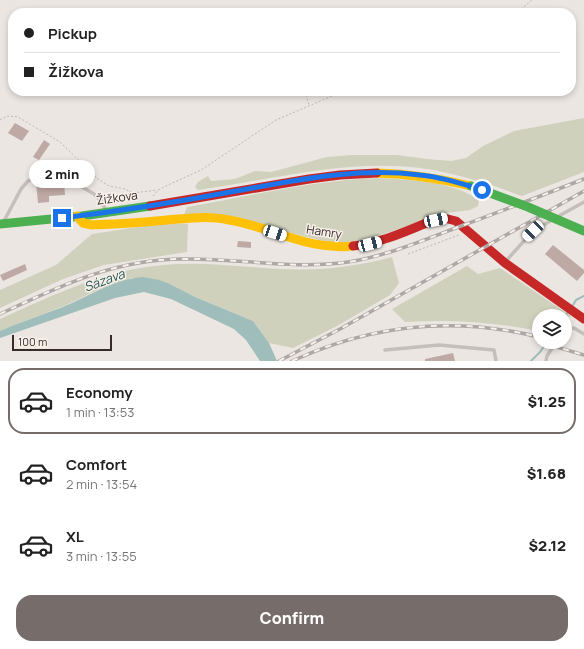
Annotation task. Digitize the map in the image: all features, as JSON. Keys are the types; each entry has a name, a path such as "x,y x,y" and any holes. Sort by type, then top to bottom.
{"main road":[{"name":"Žižkova","path":"1,224 137,208 236,192 295,180 362,172 379,172 420,175 452,180 502,196 584,231"},
{"name":"Hamry","path":"77,216 79,221 87,225 217,218 233,220 310,244 338,248 362,246 379,242 444,218 456,221 505,263 584,319"}],"lane":[{"path":"1,224 21,189 28,181 35,178 61,177 70,180 97,197 107,212"},
{"path":"505,263 524,239 533,231 584,202"},
{"path":"572,328 574,328 584,334"},
{"path":"385,350 439,345 494,350 496,361"},
{"path":"546,361 552,349"}],"path":[{"path":"522,8 532,0"},
{"path":"306,96 309,105"},
{"path":"0,120 8,116 18,117 60,142 98,179 109,186 125,189 134,193 158,190 201,170 276,120 332,96"},
{"path":"152,205 153,195 158,190"},
{"path":"134,193 137,208"},
{"path":"408,254 469,231"}],"green space":[{"path":"584,118 584,172 522,196 465,177 429,169 392,166 336,168 198,190 195,187 198,182 208,176 211,181 235,179 255,171 271,172 327,157 351,155 397,155 451,161 466,158 483,146 514,131"},
{"path":"379,178 444,185 479,200 478,206 470,210 446,213 384,234 342,245 290,233 233,216 184,215 187,207 307,185 355,179"},
{"path":"164,223 188,224 187,252 104,265 63,279 0,308 0,290 56,265 92,234"},
{"path":"392,257 399,283 390,295 337,326 293,348 269,343 253,321 195,297 170,284 132,278 91,293 64,306 0,331 0,319 40,301 99,278 141,268 163,265 192,264 281,269 323,269 351,266"},
{"path":"467,266 478,274 500,268 561,309 532,309 532,330 506,325 472,322 405,322 392,309"}],"water":[{"path":"143,277 170,284 195,297 253,321 269,343 277,361 260,361 246,340 234,329 171,299 144,292 115,298 0,338 0,331 63,307 112,284 133,278"}],"building":[{"path":"15,123 29,131 22,141 8,133"},
{"path":"44,140 50,144 39,160 33,157"},
{"path":"64,181 65,195 49,196 49,202 38,203 36,182"},
{"path":"238,241 251,242 251,248 237,247"},
{"path":"553,245 584,270 584,273 577,281 545,254"},
{"path":"25,264 27,270 3,281 0,275"},
{"path":"453,353 455,361 425,361 425,359"}],"waterway":[{"path":"572,307 576,300 584,296"},
{"path":"531,361 542,349"}],"railway":[{"path":"0,314 66,284 88,276 111,269 158,260 204,259 307,265 348,262 377,256 419,242 584,179"},
{"path":"279,361 340,329 584,191"},
{"path":"292,361 322,348 352,339 414,327 476,327 507,330 532,335"},
{"path":"564,349 584,355"}],"traffic: fast":[{"path":"471,186 528,207 584,231"},
{"path":"0,224 82,216 150,206"}],"traffic: slow":[{"path":"377,173 424,177 471,186"},
{"path":"77,216 83,223 92,225 211,218 245,223 305,242 337,247 353,246"}],"traffic: jam":[{"path":"150,206 309,179 340,175 377,173"},
{"path":"353,246 385,239 436,219 444,218 456,221 505,263 584,319"}],"route":[{"path":"62,218 236,192 295,180 362,172 420,175 452,180 482,190"}],"water label":[{"name":"Sázava","path":"104,280"}]}
